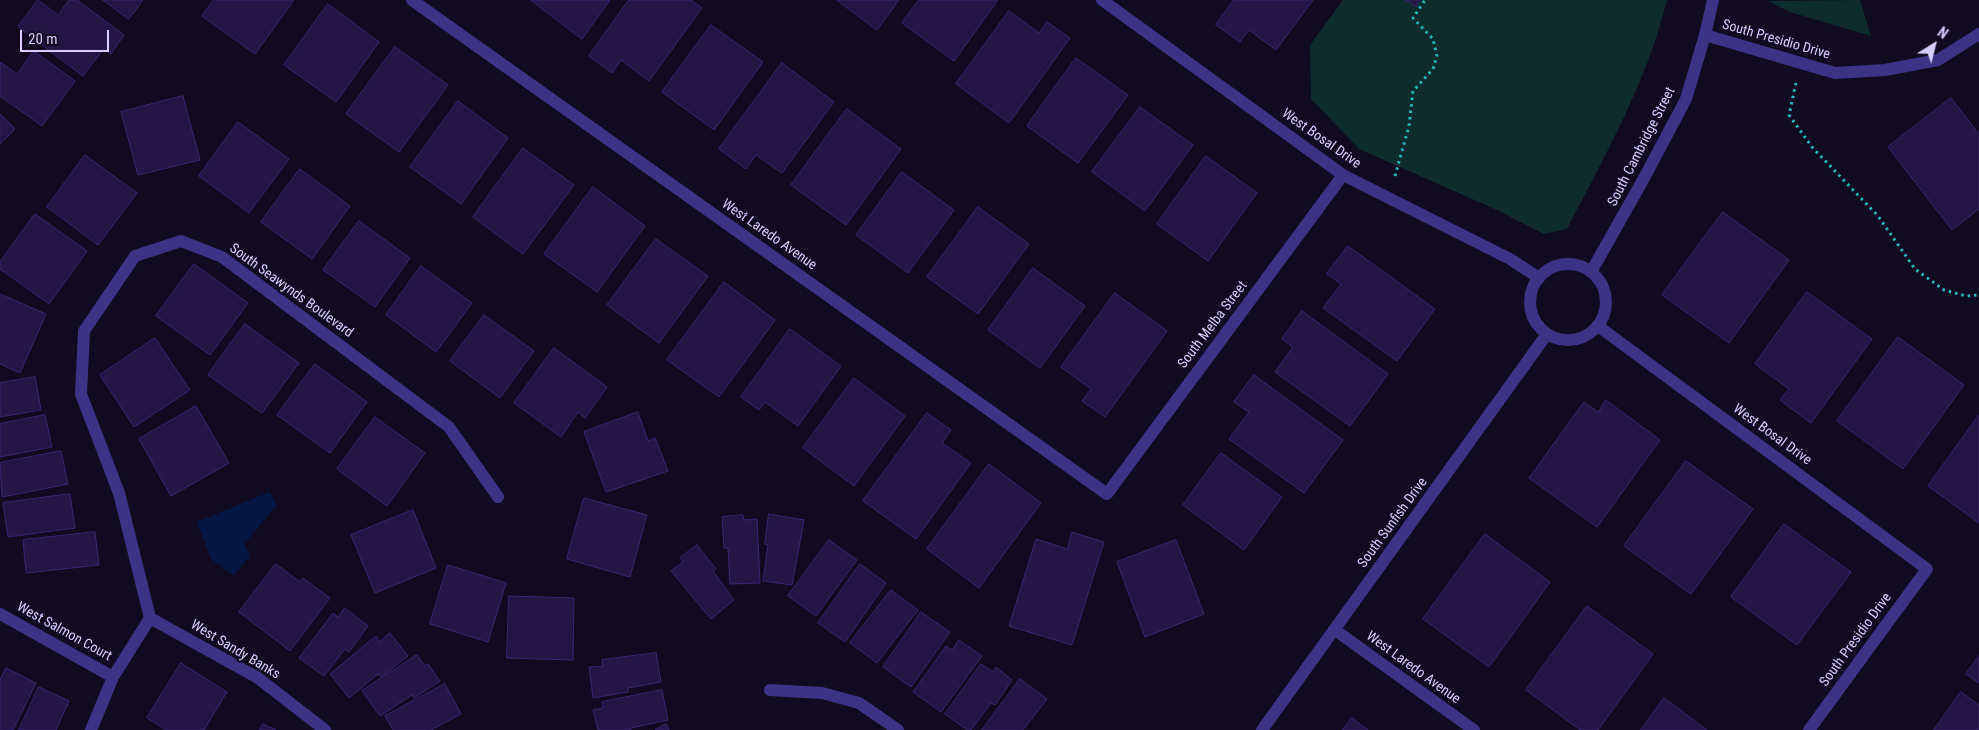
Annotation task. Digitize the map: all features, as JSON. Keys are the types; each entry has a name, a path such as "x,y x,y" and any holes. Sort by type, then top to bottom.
{"street":[{"name":"West Laredo Avenue","path":"412,0 1107,494"},
{"name":"West Bosal Drive","path":"1102,0 1344,175 1502,255 1539,278"},
{"name":"South Cambridge Street","path":"1591,272 1643,180 1686,98 1706,35 1713,0"},
{"name":"South Presidio Drive","path":"1706,35 1835,73 1884,70 1938,60 1979,34"},
{"name":"South Melba Street","path":"1107,494 1344,175"},
{"name":"South Seawynds Boulevard","path":"150,618 119,493 81,394 84,331 135,256 181,241 222,257 449,427 498,498"},
{"path":"1569,264 1591,272 1599,281 1606,303 1604,315 1598,326 1580,338 1569,340 1557,339 1547,334 1538,325 1532,314 1530,302 1533,289 1539,278 1553,268 1569,264"},
{"name":"West Bosal Drive","path":"1598,326 1927,569"},
{"name":"South Sunfish Drive","path":"1262,730 1547,334"},
{"name":"South Presidio Drive","path":"1808,730 1927,569"},
{"name":"West Salmon Court","path":"0,614 113,677"},
{"path":"91,730 113,677 150,618"},
{"name":"West Sandy Banks","path":"150,618 258,678 325,730"},
{"name":"West Laredo Avenue","path":"1335,630 1474,730"},
{"path":"770,690 822,693 859,703 898,730"}],"path":[{"path":"1388,197 1408,126 1413,91 1433,69 1437,56 1433,39 1413,18 1425,0"},
{"path":"1799,62 1789,115 1812,147 1878,216 1915,269 1944,290 1966,296 1979,295"}],"green space":[{"path":"1343,0 1667,0 1659,30 1637,89 1567,229 1544,234 1497,210 1359,149 1311,99 1310,45"},
{"path":"1860,0 1871,36 1790,12 1768,1"}],"water":[{"path":"269,492 277,505 244,544 250,555 234,576 211,559 197,522"}],"building":[{"path":"38,0 58,15 69,0 77,0 124,35 111,54 104,48 83,76 18,27"},
{"path":"103,0 143,0 129,19"},
{"path":"214,0 294,0 255,54 202,16"},
{"path":"531,0 610,0 582,39"},
{"path":"629,0 691,0 702,8 649,81 621,60 612,73 589,56"},
{"path":"837,0 899,0 877,30"},
{"path":"919,0 998,0 954,61 902,23"},
{"path":"1234,0 1313,0 1276,50 1249,30 1240,42 1216,25"},
{"path":"1406,0 1420,0 1416,6"},
{"path":"328,4 379,42 336,102 284,65"},
{"path":"1009,11 1039,33 1047,22 1070,38 1009,123 956,84"},
{"path":"711,25 763,62 714,130 662,92"},
{"path":"395,47 448,85 399,152 346,114"},
{"path":"34,51 75,81 42,126 0,96 0,62 17,74"},
{"path":"1076,58 1128,95 1078,163 1027,126"},
{"path":"782,63 834,102 782,173 756,155 746,169 719,149"},
{"path":"183,96 200,160 138,175 121,112"},
{"path":"1951,98 1979,134 1979,209 1952,230 1888,147"},
{"path":"458,101 508,138 461,204 410,167"},
{"path":"1140,107 1193,145 1145,211 1092,172"},
{"path":"847,109 901,149 846,225 791,185"},
{"path":"0,114 15,129 0,144"},
{"path":"238,122 289,159 249,213 199,176"},
{"path":"523,148 574,185 523,254 473,217"},
{"path":"85,155 137,193 98,245 47,207"},
{"path":"1206,156 1257,193 1208,261 1157,224"},
{"path":"300,169 350,206 312,259 261,222"},
{"path":"902,172 954,210 908,273 856,235"},
{"path":"593,187 645,226 597,292 544,254"},
{"path":"978,207 1029,244 978,314 927,277"},
{"path":"1723,212 1789,260 1729,343 1662,295"},
{"path":"35,214 87,251 49,304 0,269 0,262"},
{"path":"359,221 410,258 375,307 323,270"},
{"path":"656,239 708,276 659,343 607,305"},
{"path":"1348,246 1435,309 1397,361 1323,308 1341,284 1327,274"},
{"path":"194,264 248,303 210,355 156,316"},
{"path":"421,266 472,303 436,352 386,315"},
{"path":"1033,268 1085,306 1040,368 988,330"},
{"path":"724,282 775,320 719,397 667,360"},
{"path":"1807,292 1872,339 1811,423 1780,400 1789,389 1755,364"},
{"path":"1115,293 1167,331 1105,417 1082,401 1091,389 1061,367"},
{"path":"0,294 46,314 20,373 0,364"},
{"path":"1302,311 1388,374 1350,426 1275,372 1293,347 1282,339"},
{"path":"484,315 534,351 500,398 450,361"},
{"path":"245,324 299,363 262,413 208,375"},
{"path":"790,329 841,366 798,426 765,402 759,410 741,397"},
{"path":"1898,337 1964,385 1903,469 1837,421"},
{"path":"155,338 190,390 134,427 100,375"},
{"path":"554,348 607,387 585,418 578,412 561,437 514,403"},
{"path":"315,364 367,402 330,453 277,415"},
{"path":"1254,375 1343,440 1304,493 1229,439 1249,412 1234,402"},
{"path":"35,377 41,410 0,417 0,383"},
{"path":"854,378 905,416 854,486 803,448"},
{"path":"1606,400 1660,440 1597,527 1529,478 1584,402 1598,412"},
{"path":"196,406 229,463 171,496 139,439"},
{"path":"638,412 648,441 655,438 668,471 606,492 584,432"},
{"path":"927,413 951,430 942,443 971,463 916,539 863,501"},
{"path":"45,415 52,447 0,457 0,424"},
{"path":"1979,415 1979,523 1928,486"},
{"path":"375,417 425,453 387,506 337,469"},
{"path":"61,451 68,484 2,497 0,463"},
{"path":"1221,453 1282,497 1244,550 1183,505"},
{"path":"1686,461 1753,509 1691,594 1624,546"},
{"path":"989,464 1041,503 979,588 927,549"},
{"path":"70,494 75,528 8,537 3,503"},
{"path":"584,498 647,515 630,577 567,559"},
{"path":"413,510 436,568 375,593 351,535"},
{"path":"769,514 804,520 792,585 763,581 768,545 765,544"},
{"path":"743,515 744,520 757,519 760,583 730,584 728,548 724,548 722,517"},
{"path":"1784,524 1851,572 1797,645 1731,597"},
{"path":"95,532 99,565 26,573 23,540"},
{"path":"1072,532 1104,542 1072,645 1009,626 1036,539 1067,549"},
{"path":"1485,534 1550,582 1489,667 1423,619"},
{"path":"829,540 857,560 816,616 788,596"},
{"path":"1176,540 1204,614 1145,637 1117,562"},
{"path":"697,545 716,569 713,571 734,600 711,619 671,571 683,562 680,558"},
{"path":"276,564 300,582 303,578 330,598 290,651 239,612"},
{"path":"860,564 886,583 845,642 818,623"},
{"path":"448,565 506,583 488,642 430,624"},
{"path":"891,590 918,610 877,663 850,643"},
{"path":"509,596 574,598 573,660 507,658"},
{"path":"1587,606 1653,654 1598,730 1580,730 1526,690"},
{"path":"345,608 368,626 349,652 345,649 324,676 299,658 333,613 338,617"},
{"path":"921,612 950,632 911,687 883,667"},
{"path":"390,633 408,656 381,677 378,674 349,698 330,674 376,636 379,642"},
{"path":"959,640 982,656 941,712 913,692 946,646 952,650"},
{"path":"656,653 661,682 628,688 628,692 593,698 589,667 603,666 602,660"},
{"path":"417,655 425,666 428,664 440,681 414,698 412,695 380,716 362,691"},
{"path":"1979,656 1979,683 1966,674"},
{"path":"181,663 227,692 204,730 166,730 147,718"},
{"path":"981,664 993,672 996,667 1012,680 995,705 991,703 971,730 967,730 945,714"},
{"path":"6,668 36,683 13,730 0,730 0,681"},
{"path":"1020,679 1047,699 1023,730 982,730"},
{"path":"445,684 461,714 431,730 393,730 385,716"},
{"path":"39,687 69,701 56,730 19,730"},
{"path":"662,690 668,720 631,728 631,730 598,730 593,710 603,708 602,702"},
{"path":"1961,692 1979,705 1979,730 1934,730"},
{"path":"1664,698 1707,730 1641,730"},
{"path":"1352,718 1368,730 1343,730"},
{"path":"263,724 276,730 260,730"},
{"path":"666,724 669,730 655,730 656,729"}]}
